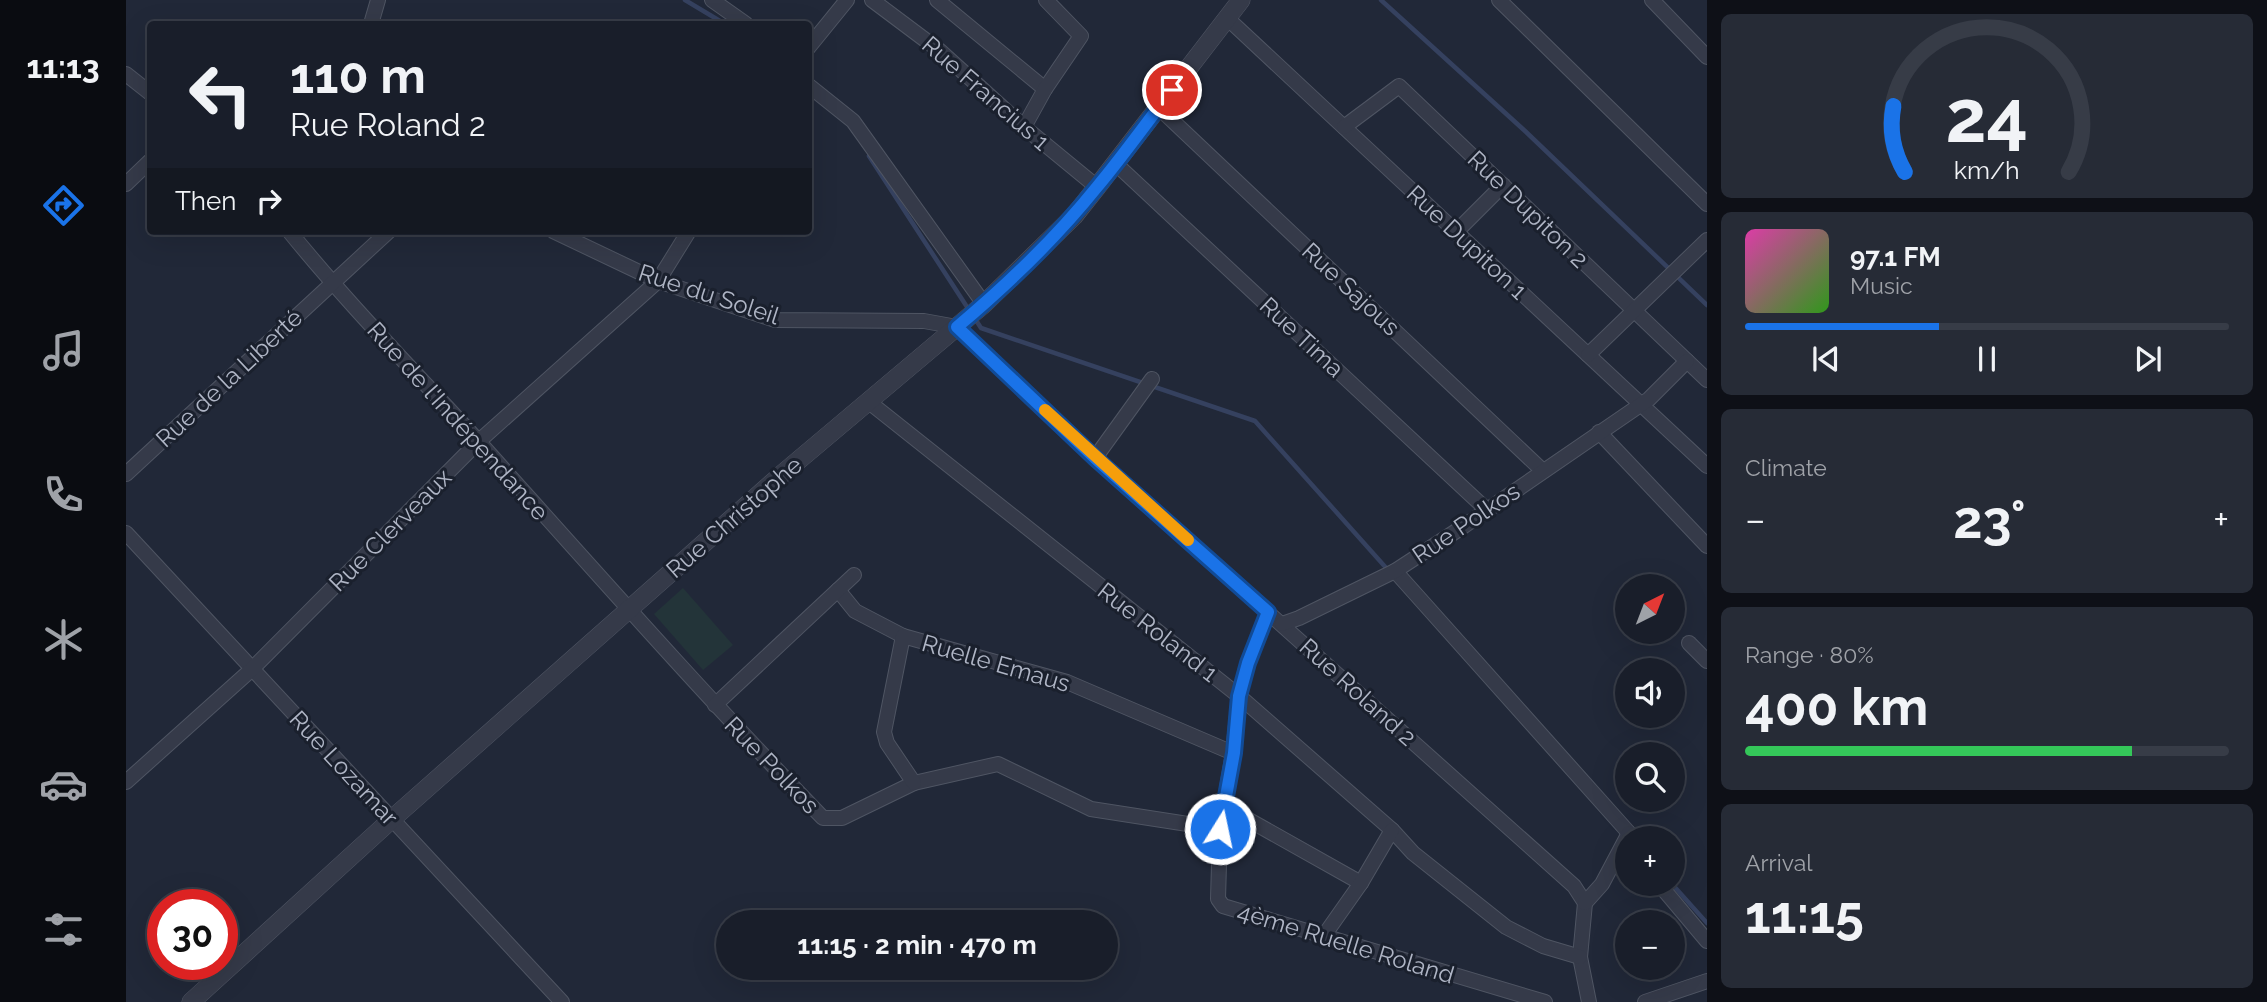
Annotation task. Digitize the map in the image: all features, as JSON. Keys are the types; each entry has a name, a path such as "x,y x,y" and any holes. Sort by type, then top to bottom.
{"street":[{"path":"372,21 378,0"},
{"path":"712,0 742,21"},
{"path":"812,43 847,0"},
{"name":"Rue Francius 1","path":"872,0 940,51 1024,127 1097,187"},
{"path":"937,0 1045,89"},
{"path":"1024,127 1045,89 1081,36 1046,0"},
{"name":"Rue Christophe","path":"191,1002 392,819 781,475 984,304 1074,215 1241,0"},
{"path":"1652,0 1707,57"},
{"path":"1510,3 1707,204"},
{"name":"Rue Dupiton 1","path":"1227,18 1707,466"},
{"path":"126,74 147,91"},
{"name":"Rue Dupiton 2","path":"1344,127 1399,86 1707,380"},
{"path":"812,88 853,121 984,304"},
{"name":"Rue Sajous","path":"1158,107 1543,471"},
{"path":"126,184 147,164"},
{"name":"Rue Tima","path":"1116,164 1487,510"},
{"path":"1456,232 1503,185"},
{"name":"Rue de l'Indépendance","path":"292,235 332,283 629,609"},
{"path":"332,283 385,235"},
{"name":"Rue du Soleil","path":"562,235 658,281 775,320 923,321 957,327"},
{"name":"Rue Clerveaux","path":"126,782 251,670 478,442 658,281 687,235"},
{"path":"1588,355 1707,240"},
{"name":"Rue de la Liberté","path":"126,474 332,283"},
{"name":"Rue Roland 2","path":"957,327 1095,458 1573,886 1585,903"},
{"name":"Rue Polkos","path":"1282,624 1392,572 1649,399 1687,361"},
{"path":"1095,458 1152,379"},
{"name":"Rue Roland 1","path":"869,402 1239,696 1392,830 1413,853 1506,928 1543,946 1580,957"},
{"path":"1599,432 1707,546"},
{"name":"Rue Lozamar","path":"126,533 562,1002"},
{"path":"1392,572 1621,826"},
{"path":"715,705 854,575"},
{"path":"838,590 855,611 903,636"},
{"name":"Rue Polkos","path":"629,609 715,705 823,818 842,818 914,783 998,764 1091,809 1220,829"},
{"path":"1220,829 1234,753 1239,696 1248,663 1268,612"},
{"name":"Ruelle Emaus","path":"914,783 887,743 884,732 903,636 1067,682 1234,753"},
{"path":"1689,643 1707,662"},
{"path":"1224,806 1361,883"},
{"name":"4ème Ruelle Roland","path":"1220,829 1218,899 1223,906 1545,1002"},
{"path":"1323,937 1361,883 1392,830"},
{"path":"1589,1002 1580,957 1585,903 1602,884 1615,862"},
{"path":"1669,896 1707,941"},
{"path":"1645,1002 1707,981"}],"shaded area":[{"path":"683,588 733,645 703,670 654,614"}],"waterway":[{"path":"685,0 720,21"},
{"path":"1381,0 1525,131 1707,305"},
{"path":"869,156 969,310"},
{"path":"974,317 981,328 1255,421 1388,570"},
{"path":"1683,896 1707,923"}],"slow traffic":[{"path":"1045,410 1188,540"}],"route":[{"path":"1172,90 1074,215 957,327 1095,458 1268,612 1248,663 1239,696 1234,753 1220,829"}]}
